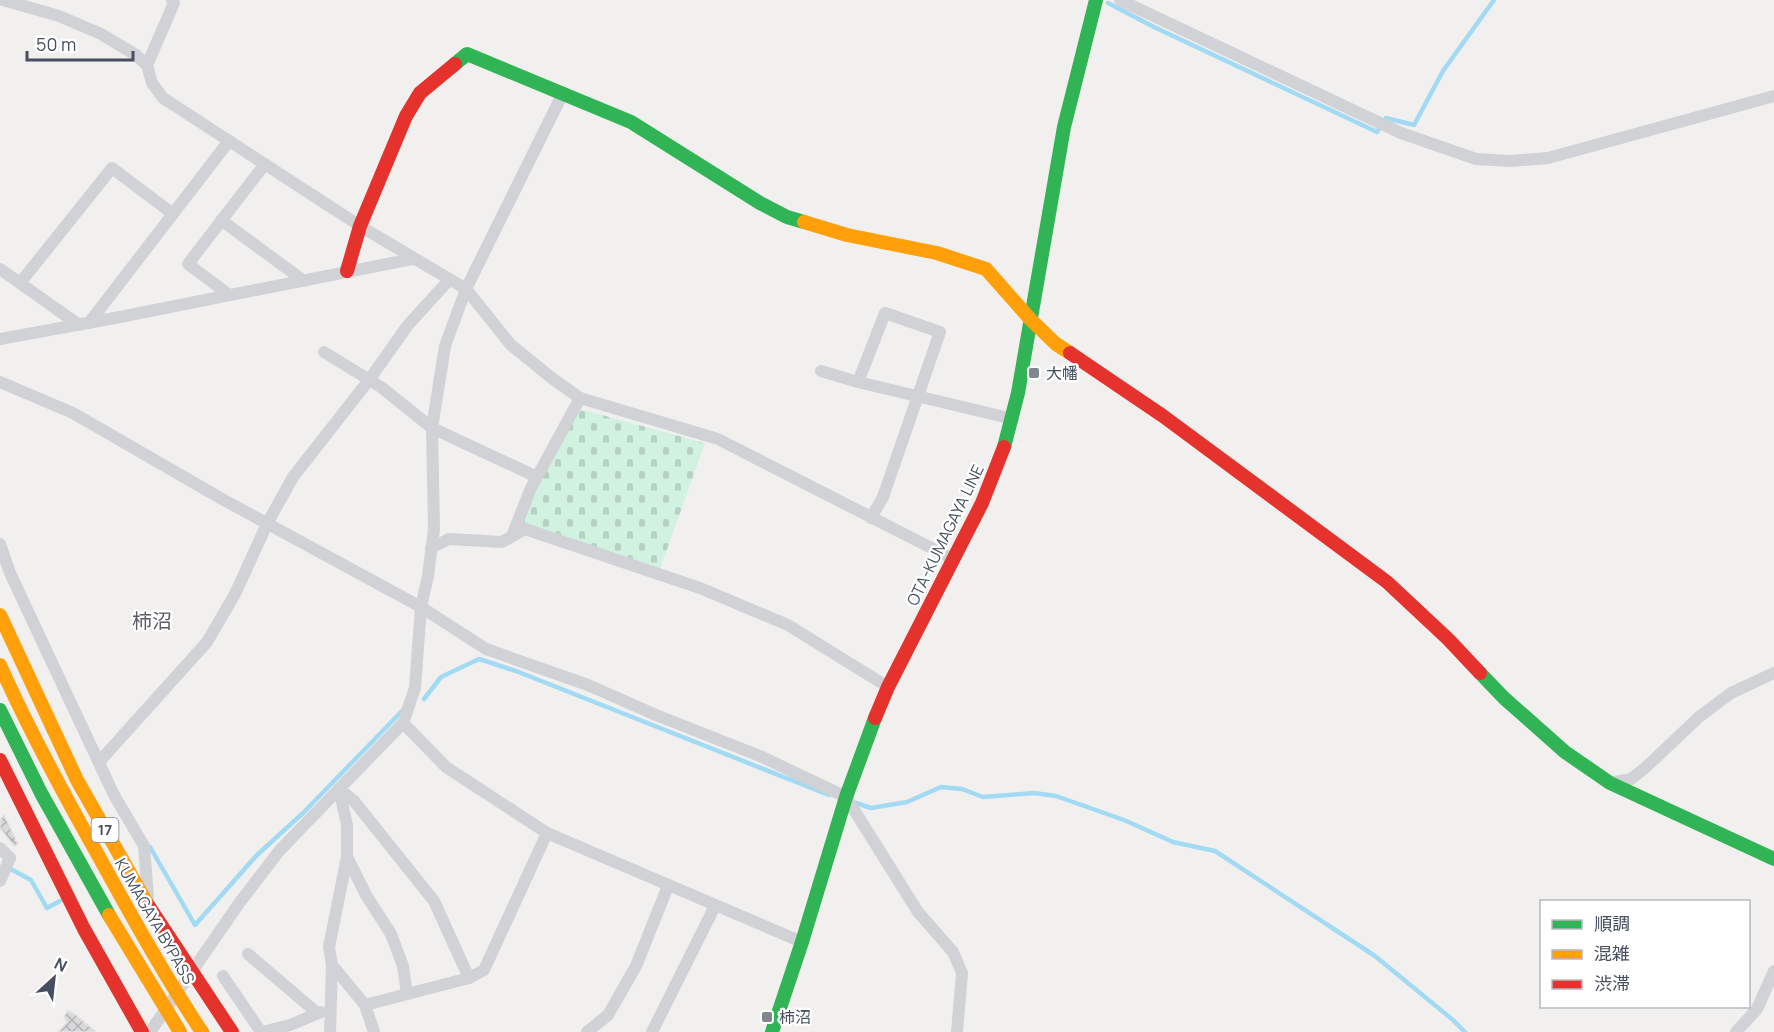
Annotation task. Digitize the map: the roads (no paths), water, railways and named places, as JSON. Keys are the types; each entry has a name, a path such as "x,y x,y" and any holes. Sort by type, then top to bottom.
{"main road":[{"name":"OTA-KUMAGAYA LINE","path":"772,1032 846,797 870,729 888,687 995,475 1013,419 1064,127 1096,0"},
{"path":"347,272 360,226 406,117 420,93 467,54 563,93 631,122 759,204 787,217 847,235 938,254 986,269 1031,320 1056,344 1163,416 1387,582 1448,639 1504,698 1566,752 1610,783 1774,859"},
{"name":"17","path":"0,615 78,780 190,973 232,1032"},
{"name":"KUMAGAYA BYPASS","path":"0,665 14,697 75,814 164,974 202,1032"},
{"name":"17","path":"0,710 64,835 180,1032"},
{"path":"0,760 84,929 142,1032"}],"street":[{"path":"3,0 59,16 101,34 136,55 147,65 152,83 163,98 412,259 466,289 511,345 580,398 718,438 953,559"},
{"path":"147,65 174,3 172,0"},
{"path":"1120,0 1373,120 1476,159 1510,161 1548,158 1774,96"},
{"path":"150,1032 240,902 280,850 403,723 416,688 421,607 434,529 432,429 445,346 466,289 563,93"},
{"path":"84,324 229,141"},
{"path":"228,294 188,264 265,164"},
{"path":"20,283 112,168 173,214"},
{"path":"220,220 304,281"},
{"path":"0,339 412,259"},
{"path":"0,269 84,324"},
{"path":"99,762 207,642 235,594 267,524 293,477 369,380 408,325 449,280"},
{"path":"858,381 885,313 940,332 883,496 871,518"},
{"path":"324,352 369,380 432,429 537,477"},
{"path":"821,370 1013,419"},
{"path":"0,382 73,413 267,524 421,607 486,649 588,685 760,756 846,797 918,912 953,952 962,973 957,1032"},
{"path":"512,536 537,477 580,398"},
{"path":"431,548 449,539 502,542 525,530 700,588 788,625 888,687"},
{"path":"0,544 10,573 114,795 144,846 149,905"},
{"path":"1610,783 1631,778 1645,768 1699,717 1731,693 1774,673"},
{"path":"403,723 446,767 547,833 802,942"},
{"path":"330,1032 332,965 329,947 347,856 346,825 339,789"},
{"path":"339,789 354,801 434,901 469,978"},
{"path":"365,1005 469,978 484,970 547,833"},
{"path":"0,848 6,859 2,878"},
{"path":"347,856 366,895 392,934 403,966 407,994"},
{"path":"587,1032 608,1016 631,976 668,886"},
{"path":"652,1032 715,906"},
{"path":"248,954 316,1012"},
{"path":"332,965 365,1005 374,1032"},
{"path":"1736,1032 1757,1009 1774,971"},
{"path":"223,976 262,1032 290,1025 316,1012 331,1010"}],"waterway":[{"path":"1108,3 1377,132 1386,118 1414,125 1443,71 1494,0"},
{"path":"424,699 441,677 479,659 516,671 829,795"},
{"path":"150,847 195,925 256,856 303,813 403,710"},
{"path":"856,803 871,808 907,802 941,787 962,789 983,797 1034,793 1056,796 1124,820 1173,842 1215,851 1375,956 1465,1032"},
{"path":"7,867 31,880 47,908 60,901"}],"place":[{"name":"大幡","path":"1034,373"},
{"name":"柿沼","path":"767,1017"}],"district":[{"name":"柿沼","path":"152,621"}]}
